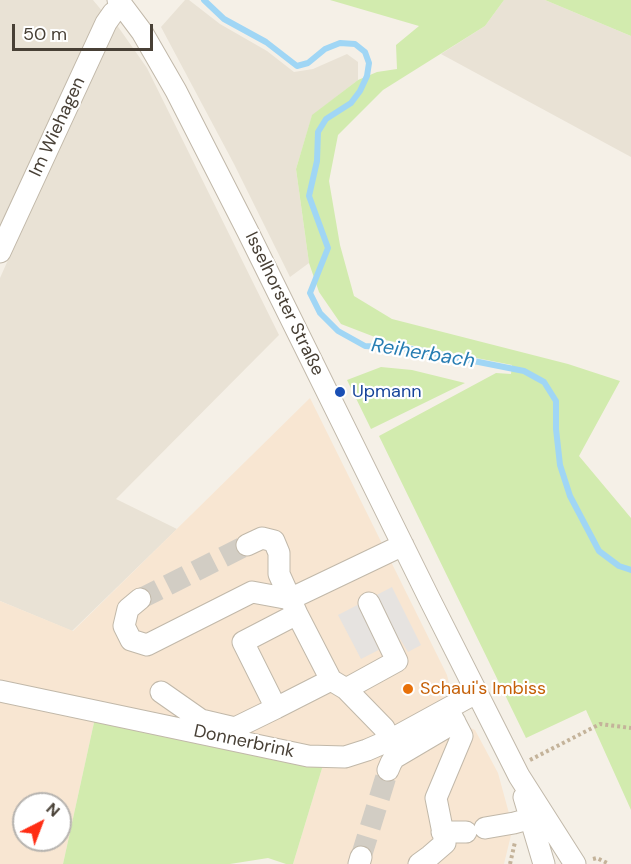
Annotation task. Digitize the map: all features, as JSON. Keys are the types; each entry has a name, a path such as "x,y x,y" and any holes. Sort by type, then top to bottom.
{"street":[{"name":"Im Wiehagen","path":"0,252 106,23 120,3"},
{"name":"Isselhorster Straße","path":"120,3 153,51 176,91 517,772 537,817 575,864"},
{"path":"247,545 262,538 274,541 279,553 279,574 294,607 338,684 384,728 390,740"},
{"path":"276,708 243,642 294,607 403,545"},
{"path":"141,599 128,609 124,626 131,639 147,645 252,592 294,607"},
{"path":"161,692 201,720 235,728 276,708 397,661 369,603"},
{"name":"Donnerbrink","path":"0,691 308,756 345,757 451,715 476,693"},
{"path":"388,770 394,758 451,715 462,736 436,798 445,843 419,864"},
{"name":"Isselhorster Straße","path":"537,817 544,864"},
{"path":"442,832 476,830 537,817"}],"path":[{"path":"517,772 600,724 631,728"}],"shaded area":[{"path":"0,0 93,0 103,12 0,239"},
{"path":"185,0 189,0 220,24 267,51 294,72 313,69 347,54 358,62 358,80 312,116 296,169 309,263 290,277 234,164 161,27"},
{"path":"504,0 545,0 631,36 631,157 441,54 485,26"},
{"path":"114,21 147,68 279,335 116,499 177,529 72,631 0,601 0,278"},
{"path":"310,398 447,675 449,683 447,693 438,705 363,742 338,749 319,749 0,682 0,601 73,631"},
{"path":"392,587 421,645 408,652 400,639 361,659 338,615"},
{"path":"0,699 95,718 72,823 72,792 12,792 12,852 66,852 63,864 0,864"},
{"path":"449,718 475,730 498,773 510,817 511,835 504,864 293,864 323,765"}],"green space":[{"path":"330,0 504,0 485,26 383,90 338,135 329,181 340,245 354,296 392,319 568,364 620,381 579,456 631,518 631,810 586,710 526,738 379,436 496,373 511,374 512,365 380,339 341,324 319,292 309,263 296,169 312,115 358,80 377,72 397,69 396,45 419,26"},
{"path":"545,0 631,0 631,36"},
{"path":"381,367 412,370 465,383 371,429 347,380"},
{"path":"95,718 323,765 293,864 268,858 230,864 63,864 66,852 72,852 72,823"}],"waterway":[{"name":"Reiherbach","path":"204,0 224,19 266,42 297,66 308,63 325,49 340,43 355,44 365,52 369,63 367,76 360,91 351,103 326,119 318,132 317,161 309,196 328,248 310,293 320,313 338,331 365,346 413,349 524,371 544,382 556,401 560,465 570,496 599,551 619,566 631,570"}],"tunnel":[{"path":"140,599 247,545"},
{"path":"361,857 388,770"}],"place":[{"name":"Upmann","path":"340,392"},
{"name":"Schaui's Imbiss","path":"408,689"}]}
